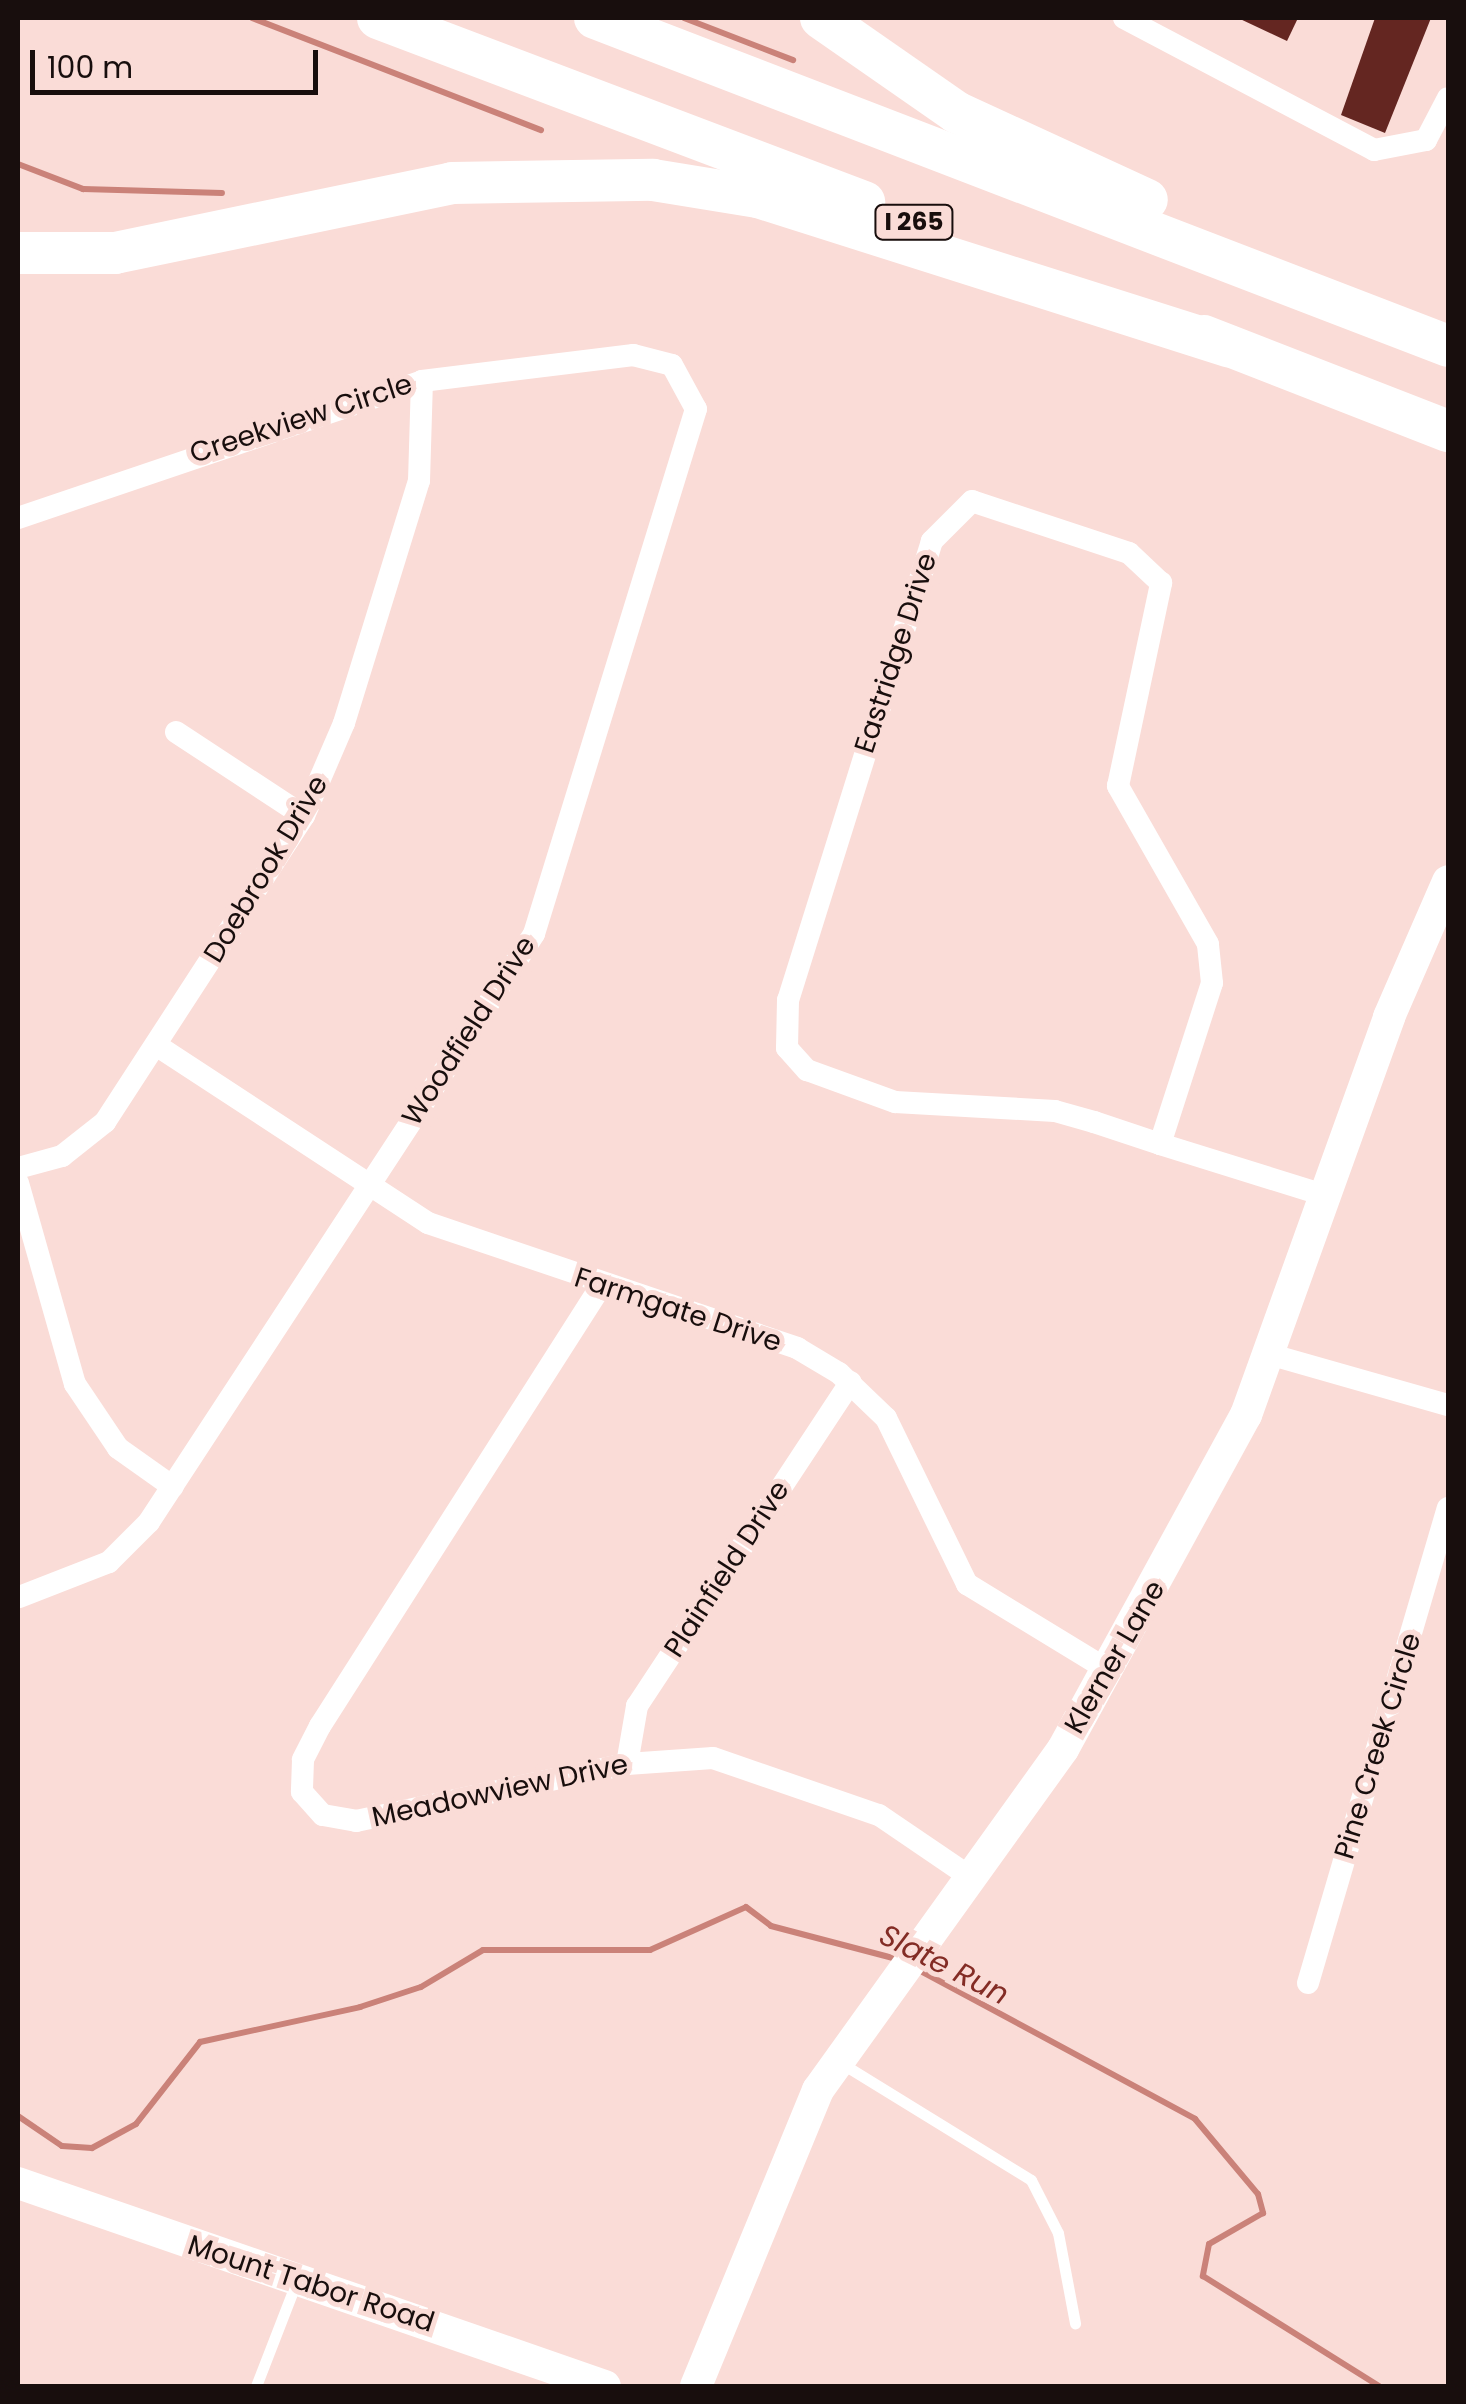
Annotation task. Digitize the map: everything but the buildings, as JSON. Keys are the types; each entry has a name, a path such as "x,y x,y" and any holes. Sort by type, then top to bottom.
{"highway":[{"name":"I 265","path":"378,18 1448,431"},
{"path":"595,18 1448,344"},
{"path":"821,18 956,112 1429,320 1448,344"},
{"path":"18,253 131,250 452,183 653,180 758,197 1229,346"}],"street":[{"path":"1124,18 1374,150 1426,140 1448,98"},
{"name":"Creekview Circle","path":"18,518 422,381 654,358"},
{"name":"Woodfield Drive","path":"19,1597 109,1562 173,1487 366,1184 521,955 553,888 696,428 693,393 654,358"},
{"name":"Doebrook Drive","path":"18,1168 92,1136 156,1045 304,816 344,723 419,481 422,381"},
{"name":"Eastridge Drive","path":"1160,1144 1212,983 1208,944 1118,786 1161,584 1129,553 972,501 932,541 783,1033 807,1070 895,1102 1056,1111 1160,1144 1327,1196"},
{"path":"176,732 304,816"},
{"name":"Klerner Lane","path":"696,2386 797,2130 838,2061 973,1879 1108,1670 1272,1354 1395,1000 1448,881"},
{"name":"Farmgate Drive","path":"156,1045 366,1184 450,1233 797,1348 851,1382 892,1428 967,1584 1108,1670"},
{"path":"18,1183 81,1396 118,1448 173,1487"},
{"name":"Meadowview Drive","path":"601,1286 320,1726 300,1776 312,1808 356,1821 627,1764 692,1756 756,1766 879,1815 973,1879"},
{"path":"1272,1354 1448,1405"},
{"name":"Plainfield Drive","path":"627,1764 637,1706 851,1382"},
{"name":"Pine Creek Circle","path":"1308,1983 1448,1508"},
{"name":"Mount Tabor Road","path":"18,2182 605,2386"}],"lane":[{"path":"838,2061 1032,2180 1058,2233 1075,2324"},
{"path":"256,2386 297,2279"}],"waterway":[{"path":"252,18 541,130"},
{"path":"684,18 793,60"},
{"path":"18,164 83,189 222,193"},
{"name":"Slate Run","path":"18,2116 62,2146 92,2148 136,2124 200,2042 360,2007 421,1987 483,1950 650,1950 746,1907 771,1926 897,1959"},
{"name":"Slate Run","path":"917,1969 1195,2119 1258,2194 1263,2213 1209,2244 1203,2276 1379,2386"}]}
